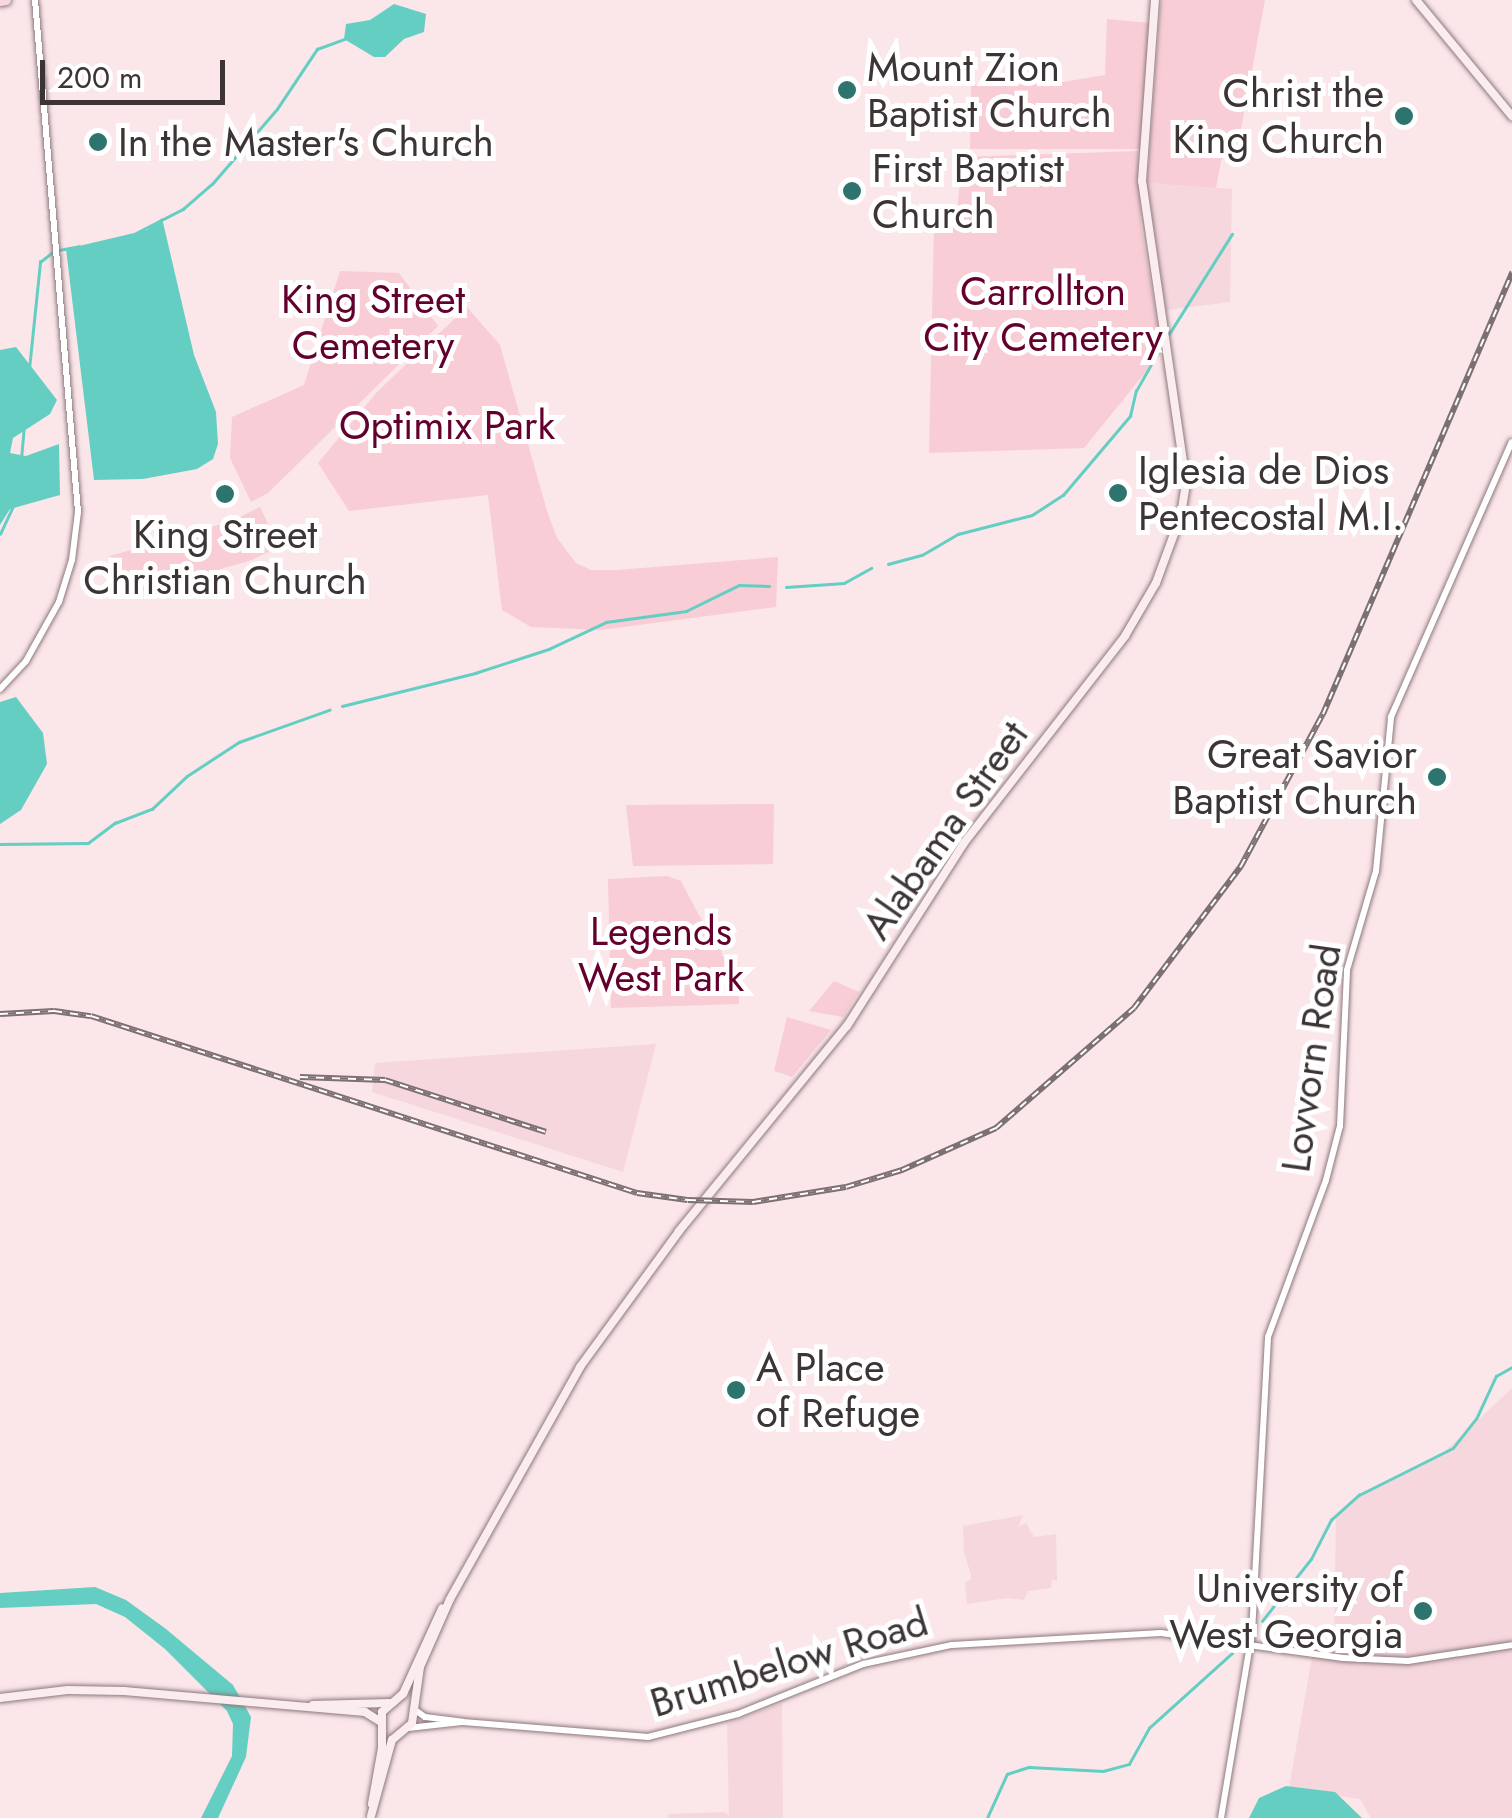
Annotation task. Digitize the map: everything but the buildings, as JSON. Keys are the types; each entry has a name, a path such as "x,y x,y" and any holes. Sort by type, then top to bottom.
{"main road":[{"name":"Alabama Street","path":"404,1729 414,1709 420,1668 450,1599 524,1462 606,1329 702,1201 847,1026 964,843 1124,638 1156,583 1181,515 1186,475 1142,180 1154,0"},
{"path":"1416,0 1512,116"},
{"name":"Alabama Street","path":"382,1723 393,1702 408,1687 433,1624 450,1599"},
{"path":"0,1698 68,1690 365,1712 382,1723 404,1729 389,1746 370,1817"},
{"path":"304,1706 393,1702 414,1709"},
{"path":"370,1817 382,1723"}],"street":[{"path":"0,689 26,660 59,602 72,560 78,512 34,0"},
{"name":"Lovvorn Road","path":"1220,1818 1251,1645 1268,1337 1320,1196 1340,1126 1347,970 1376,871 1394,705 1512,442"},
{"name":"Brumbelow Road","path":"414,1709 425,1717 463,1722 648,1737 738,1714 863,1664 940,1646 1161,1633 1367,1661 1408,1661 1512,1645"},
{"name":"Brumbelow Road","path":"404,1729 463,1722"}],"shaded area":[{"path":"1147,183 1232,189 1230,302 1166,310"},
{"path":"656,1044 623,1172 372,1092 375,1063"},
{"name":"University of West Georgia","path":"1512,1388 1512,1818 1371,1818 1360,1799 1289,1788 1314,1646 1334,1647 1336,1516 1359,1495 1442,1454"},
{"path":"1023,1515 1018,1527 1026,1523 1034,1537 1056,1534 1057,1581 1052,1579 1051,1588 1028,1591 1024,1600 1007,1598 967,1604 965,1582 971,1580 971,1574 964,1553 963,1526"},
{"path":"782,1703 783,1818 668,1818 668,1814 725,1812 729,1816 727,1724"}],"green space":[{"name":"Carrollton City Cemetery","path":"1161,0 1265,0 1239,140 1221,161 1216,188 1147,183"},
{"path":"1107,19 1150,23 1142,149 970,149 971,85 1057,83 1105,75"},
{"name":"Carrollton City Cemetery","path":"1138,151 1141,226 1162,352 1084,448 929,453 934,226 956,224 962,157"},
{"name":"King Street Cemetery","path":"340,271 399,273 438,326 268,493 251,502 230,458 232,417 304,385"},
{"name":"Optimix Park","path":"467,307 500,345 547,511 557,538 576,563 591,570 617,570 778,557 776,607 601,630 531,627 502,610 488,495 349,511 318,463 377,392"},
{"path":"260,507 279,547 252,560 131,595 110,556 232,521"},
{"path":"774,804 773,864 633,866 626,805"},
{"name":"Legends West Park","path":"667,876 681,881 711,938 720,940 722,956 738,959 739,1004 611,1008 608,879"},
{"path":"834,981 859,992 843,1017 809,1011"},
{"path":"787,1017 831,1030 792,1077 774,1071"}],"water":[{"path":"394,4 426,14 424,32 404,39 385,57 374,57 344,39 346,24 370,20"},
{"path":"162,218 194,355 216,412 218,444 213,459 197,469 143,479 94,480 66,249 147,230"},
{"path":"16,347 57,400 50,414 13,438 10,453 26,456 59,444 60,495 10,509 0,525 0,350"},
{"path":"16,697 43,733 47,764 21,810 0,824 0,702"},
{"path":"95,1587 126,1600 166,1629 233,1685 251,1717 246,1757 218,1818 201,1818 232,1756 233,1724 227,1711 165,1649 125,1617 96,1604 0,1608 0,1593"},
{"path":"1286,1786 1335,1792 1362,1818 1249,1818 1259,1798"}],"waterway":[{"path":"136,233 183,209 212,184 277,109 317,49 344,39"},
{"path":"1169,334 1232,234"},
{"path":"29,369 40,262 54,251 79,246"},
{"path":"888,564 922,555 958,534 1032,515 1063,495 1130,416 1136,391 1161,347"},
{"path":"21,459 24,427"},
{"path":"0,534 13,506"},
{"path":"786,587 844,583 871,568"},
{"path":"342,706 475,673 549,649 606,622 686,611 739,585 769,586"},
{"path":"0,844 88,843 115,823 152,809 187,776 239,742 329,710"},
{"path":"1262,1621 1311,1559 1331,1520 1359,1495 1453,1448 1476,1419 1496,1376 1512,1367"},
{"path":"987,1818 1007,1774 1029,1767 1103,1771 1129,1764 1149,1728 1232,1653"}],"railway":[{"path":"0,1014 54,1011 91,1016 637,1193 688,1200 753,1202 846,1187 902,1170 996,1128 1134,1008 1241,866 1323,714 1512,272"},
{"path":"300,1077 385,1080 546,1132"}],"place":[{"name":"Mount Zion Baptist Church","path":"847,90"},
{"name":"Christ the King Church","path":"1404,116"},
{"name":"In the Master's Church","path":"98,142"},
{"name":"First Baptist Church","path":"852,191"},
{"name":"Iglesia de Dios Pentecostal M.I.","path":"1118,493"},
{"name":"King Street Christian Church","path":"225,494"},
{"name":"Great Savior Baptist Church","path":"1437,777"},
{"name":"A Place of Refuge","path":"736,1390"},
{"name":"University of West Georgia","path":"1423,1611"}]}
